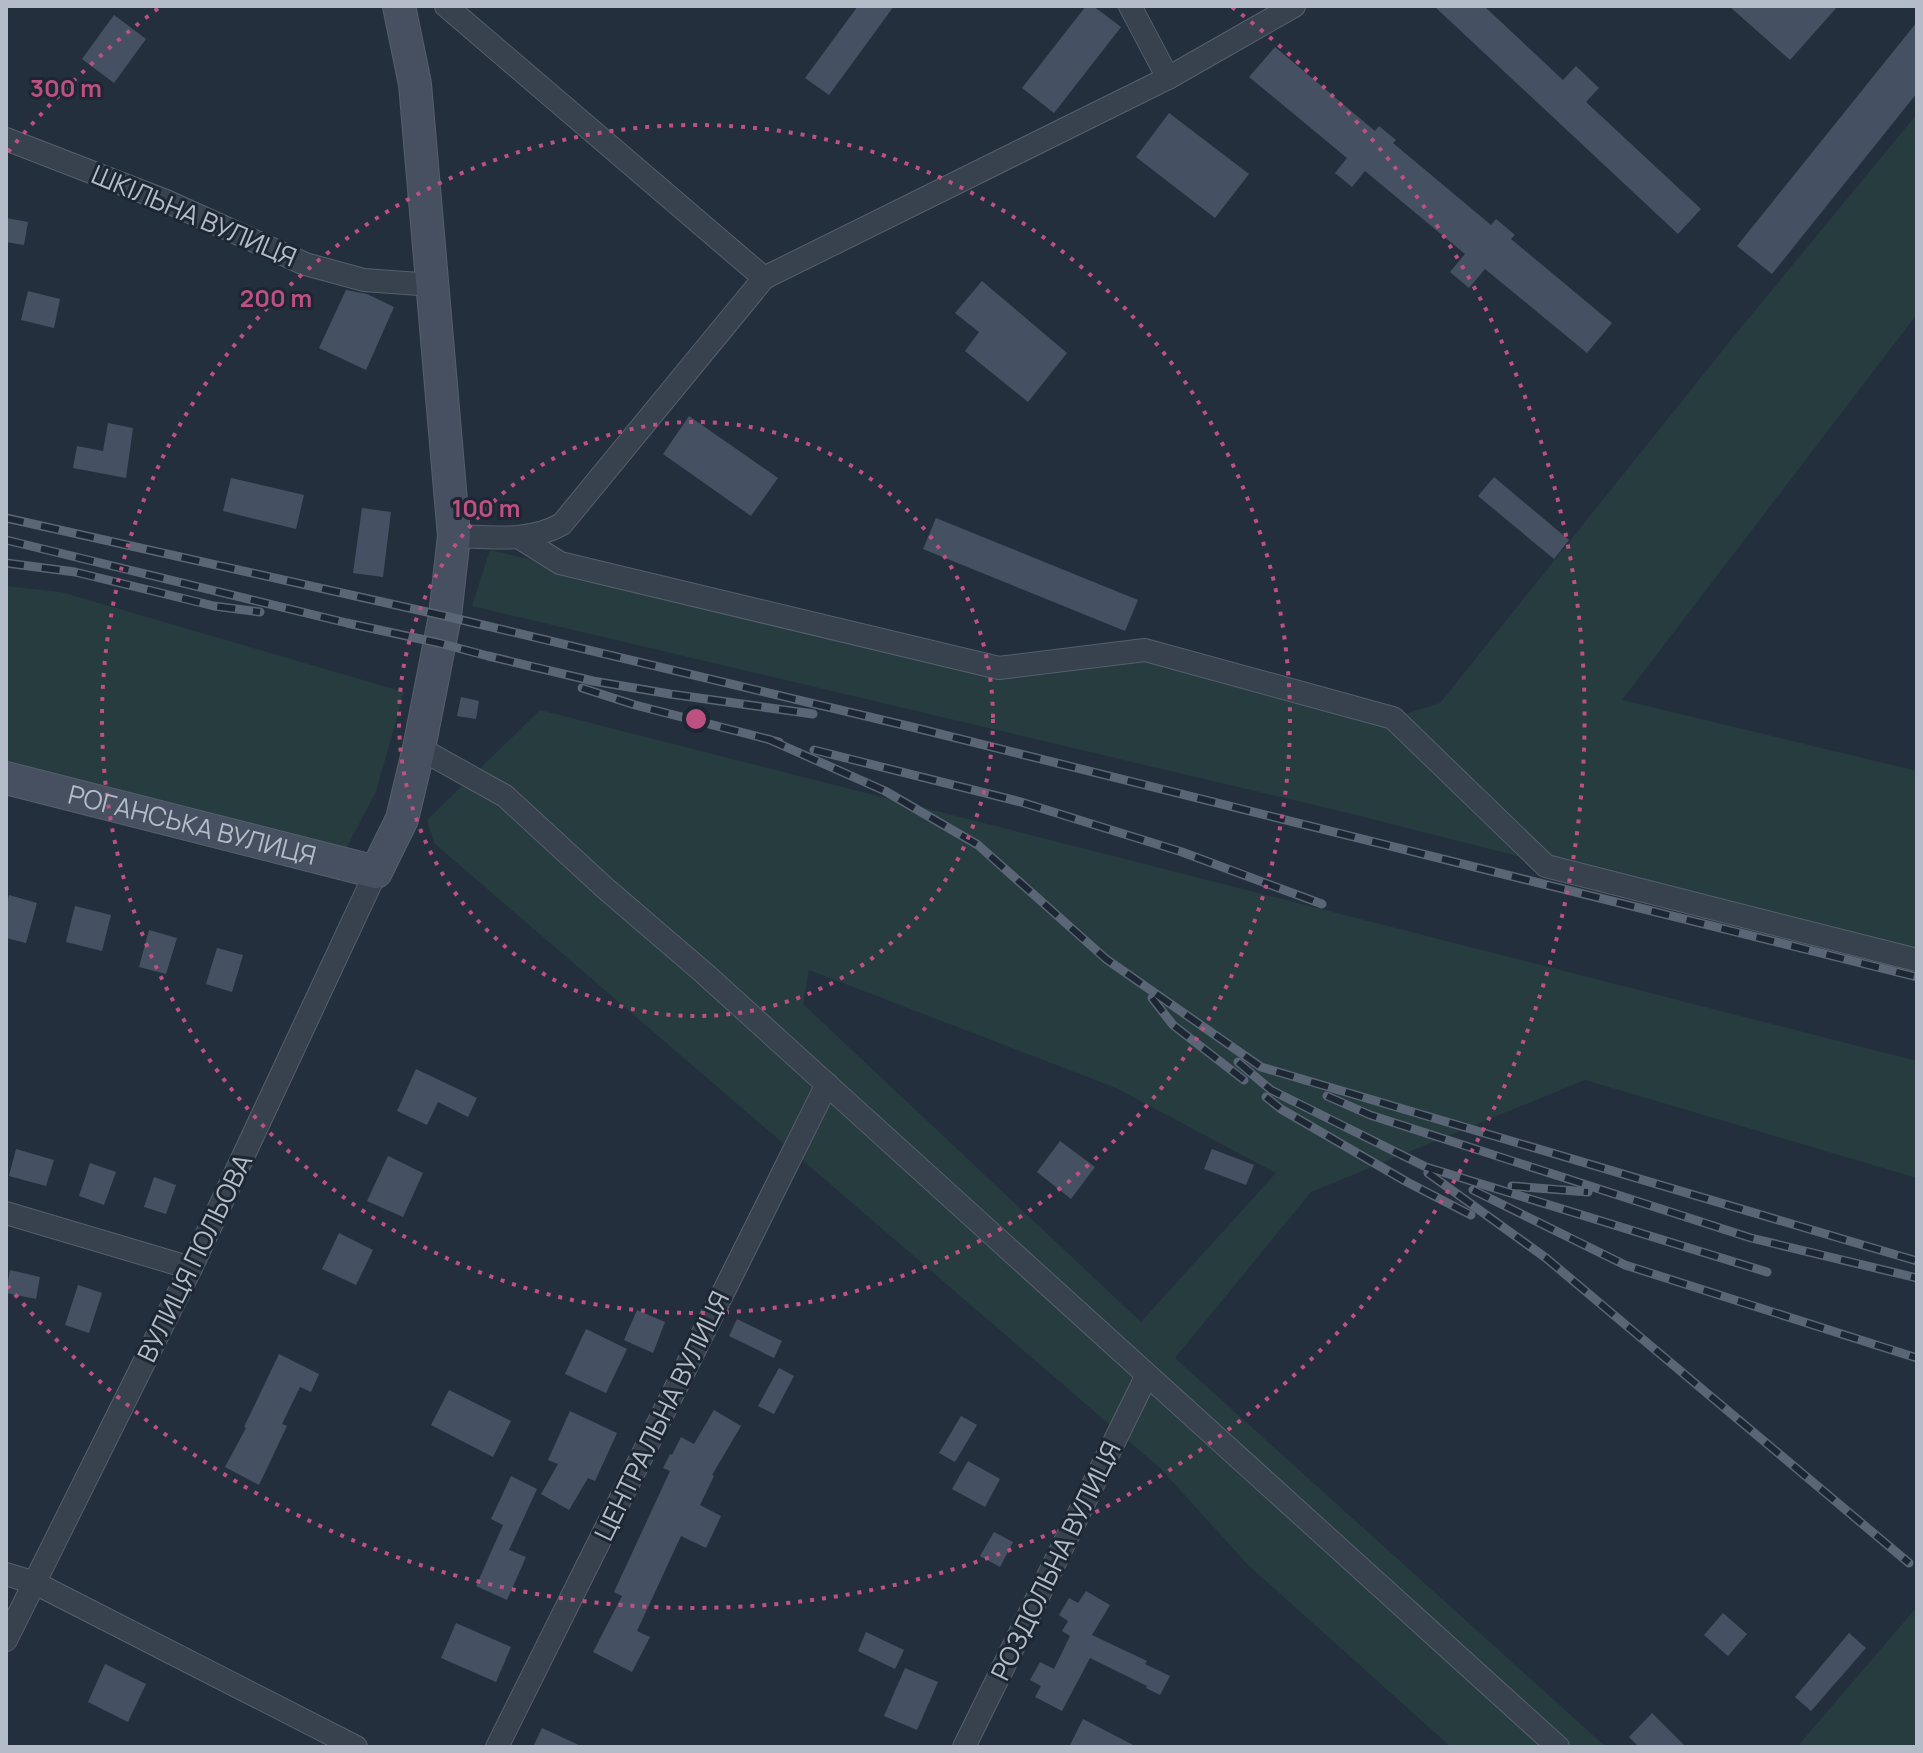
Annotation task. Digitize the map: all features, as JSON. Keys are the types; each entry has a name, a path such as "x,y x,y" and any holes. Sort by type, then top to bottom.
{"street":[{"path":"376,872 402,819 419,748 445,616 454,536 415,84 399,6"},
{"path":"446,6 764,278"},
{"path":"1130,6 1168,78"},
{"path":"454,536 520,538 549,531 562,524 764,278 1168,78 1294,6"},
{"name":"ШКІЛЬНА ВУЛИЦЯ","path":"6,139 166,201 305,264 364,280 433,285"},
{"path":"520,538 560,563 999,668 1145,650 1393,718 1546,866 1917,960"},
{"path":"419,748 505,796 1558,1747"},
{"name":"РОГАНСЬКА ВУЛИЦЯ","path":"6,778 376,872"},
{"name":"ВУЛИЦЯ ПОЛЬОВА","path":"6,1640 191,1268 376,872"},
{"name":"ЦЕНТРАЛЬНА ВУЛИЦЯ","path":"497,1747 827,1084"},
{"path":"6,1213 191,1268"},
{"name":"РОЗДОЛЬНА ВУЛИЦЯ","path":"964,1747 1147,1375"},
{"path":"6,1574 35,1583 356,1747"}],"green space":[{"path":"1917,114 1917,314 1622,700 1917,771 1917,958 1352,814 472,606 490,550 998,668 1145,650 1393,718 1440,703 1734,336"},
{"path":"6,586 61,592 404,692 376,792 339,862 6,778"},
{"path":"540,710 1917,1061 1917,1178 1585,1080 1311,1192 1175,1358 1606,1747 1451,1747 1248,1565 1160,1468 434,843 427,820","holes":["809,970 1116,1088 1276,1173 1141,1322 803,1004"]},
{"path":"1917,1607 1917,1747 1797,1747"}],"building":[{"path":"858,6 894,6 829,95 805,78"},
{"path":"1086,6 1093,6 1121,27 1054,113 1022,88"},
{"path":"1434,6 1484,6 1563,80 1576,66 1599,88 1586,102 1701,209 1678,234"},
{"path":"1729,6 1838,6 1790,60"},
{"path":"114,15 146,39 114,83 82,59"},
{"path":"1917,22 1917,93 1772,274 1737,246"},
{"path":"1275,47 1375,131 1379,126 1396,140 1393,143 1491,225 1496,219 1515,235 1511,239 1612,323 1587,353 1485,269 1469,288 1450,272 1465,254 1365,171 1352,187 1335,173 1347,158 1249,77"},
{"path":"1169,113 1249,174 1215,218 1136,157"},
{"path":"6,218 28,222 24,245 6,242"},
{"path":"982,281 1067,353 1028,402 965,351 979,332 955,313"},
{"path":"346,290 367,294 394,307 366,370 319,348"},
{"path":"28,291 60,299 54,328 21,320"},
{"path":"689,416 778,478 751,516 663,454"},
{"path":"108,423 133,428 126,478 73,468 77,446 103,451"},
{"path":"1494,477 1569,540 1554,559 1478,496"},
{"path":"231,478 304,495 296,529 223,511"},
{"path":"362,508 391,512 383,577 353,573"},
{"path":"936,518 1138,600 1125,631 923,549"},
{"path":"461,697 479,701 476,719 457,716"},
{"path":"9,895 37,903 26,943 6,938"},
{"path":"75,906 111,915 102,951 66,942"},
{"path":"149,930 177,938 166,974 139,967"},
{"path":"217,948 243,955 232,992 206,984"},
{"path":"416,1069 477,1098 468,1117 438,1102 427,1125 397,1111"},
{"path":"1060,1141 1095,1167 1071,1199 1037,1172"},
{"path":"16,1149 54,1160 46,1186 9,1176"},
{"path":"1212,1149 1254,1165 1246,1185 1204,1169"},
{"path":"388,1156 423,1173 403,1217 367,1201"},
{"path":"90,1163 116,1172 104,1205 79,1196"},
{"path":"154,1177 176,1185 166,1214 144,1207"},
{"path":"339,1233 373,1250 356,1285 322,1269"},
{"path":"10,1270 40,1277 36,1299 6,1293"},
{"path":"78,1285 102,1293 89,1333 65,1325"},
{"path":"637,1310 665,1322 653,1353 624,1340"},
{"path":"737,1319 782,1341 774,1358 729,1336"},
{"path":"586,1329 627,1349 606,1393 565,1374"},
{"path":"279,1354 319,1374 311,1392 300,1387 282,1424 287,1426 259,1485 225,1467"},
{"path":"779,1368 794,1376 774,1414 758,1406"},
{"path":"449,1390 511,1421 493,1457 431,1425"},
{"path":"714,1410 741,1426 712,1475 700,1505 721,1516 706,1548 681,1536 637,1631 650,1637 632,1672 593,1652 622,1596 614,1592 670,1471 663,1468 670,1454 681,1437 694,1444"},
{"path":"570,1411 617,1433 595,1481 588,1478 569,1510 541,1494 558,1464 548,1460"},
{"path":"961,1416 977,1425 955,1462 939,1453"},
{"path":"968,1461 1000,1479 985,1507 952,1489"},
{"path":"511,1476 537,1489 509,1550 526,1557 507,1600 476,1586 503,1525 491,1519"},
{"path":"994,1532 1013,1542 1000,1567 980,1556"},
{"path":"1086,1591 1110,1605 1092,1635 1147,1661 1145,1664 1170,1676 1160,1695 1090,1658 1062,1711 1035,1697 1041,1686 1030,1680 1040,1662 1054,1669 1070,1636 1062,1631 1068,1621 1059,1615 1069,1598 1078,1603"},
{"path":"1723,1613 1747,1634 1728,1656 1704,1635"},
{"path":"456,1623 511,1647 496,1682 441,1658"},
{"path":"866,1632 904,1650 895,1669 858,1651"},
{"path":"1849,1633 1866,1648 1811,1711 1795,1697"},
{"path":"105,1664 146,1684 128,1722 88,1702"},
{"path":"905,1668 938,1682 917,1730 884,1716"},
{"path":"1652,1713 1686,1747 1639,1747 1629,1737"},
{"path":"1083,1719 1137,1747 1069,1747"},
{"path":"542,1728 583,1747 533,1747"}],"railway":[{"path":"6,518 445,616 916,728 1917,977"},
{"path":"6,540 593,681 813,714"},
{"path":"6,563 75,572 214,606 260,612"},
{"path":"582,688 779,742"},
{"path":"768,739 885,791 978,845 1106,959 1261,1067 1917,1261"},
{"path":"814,750 1021,802 1182,852 1322,904"},
{"path":"1152,998 1173,1025 1244,1080"},
{"path":"1238,1062 1271,1090 1426,1167 1767,1272"},
{"path":"1327,1096 1370,1115 1751,1238 1917,1278"},
{"path":"1266,1097 1281,1109 1407,1182 1471,1215"},
{"path":"1428,1173 1546,1258 1909,1563"},
{"path":"1512,1186 1588,1192"},
{"path":"1473,1190 1625,1265 1917,1358"}]}
